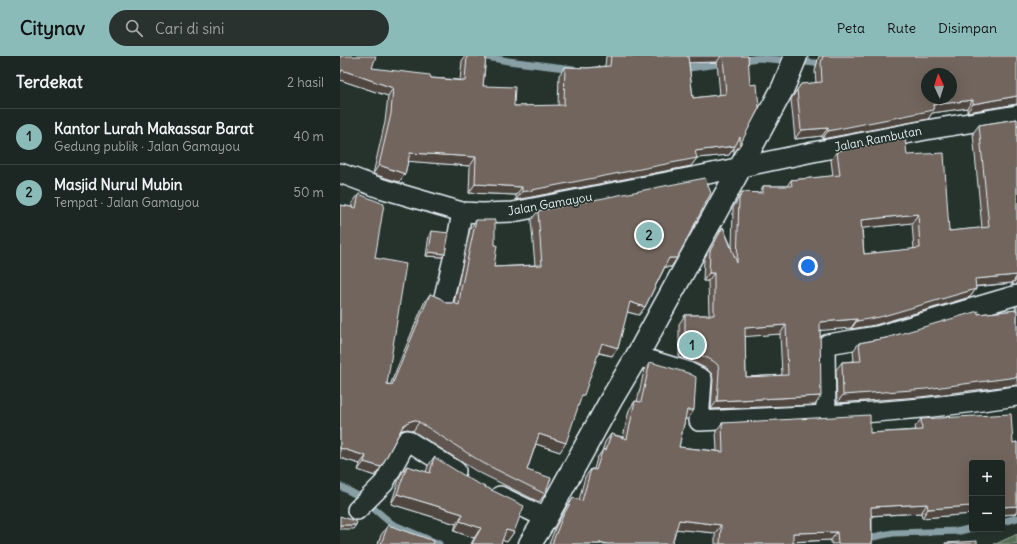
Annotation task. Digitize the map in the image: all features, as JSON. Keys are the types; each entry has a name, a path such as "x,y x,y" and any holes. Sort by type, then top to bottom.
{"street":[{"path":"530,544 637,356 740,168 783,88 796,56"},
{"name":"Jalan Rambutan","path":"740,168 926,130 1017,115"},
{"name":"Jalan Gamayou","path":"340,173 380,188 462,212 482,213 513,212 740,168"},
{"path":"443,301 455,251 462,212"},
{"path":"826,415 825,350 828,344 877,336 1017,295"},
{"path":"637,356 686,371 702,379 699,421 888,412 973,403 1017,396"},
{"path":"358,510 384,483 408,440 477,484 546,518"}],"green space":[{"path":"1017,534 1017,544 996,544"}],"building":[{"path":"340,56 376,56 372,68 430,75 431,78 465,81 467,56 486,56 483,86 515,87 514,106 564,105 565,67 587,68 610,66 611,56 688,56 693,98 726,94 723,56 748,56 750,85 757,84 759,108 740,145 740,137 735,146 695,151 697,158 522,192 522,187 475,184 476,157 410,153 405,174 379,165 391,114 393,88 342,70 340,74"},
{"path":"823,56 1017,56 1017,96 973,104 973,100 957,102 957,68 921,68 921,104 941,104 933,105 934,110 828,131 828,128 801,130 797,90 801,84 822,82 821,63"},
{"path":"1017,119 1017,275 975,279 976,289 880,317 857,321 857,319 820,322 821,396 717,401 718,365 697,353 685,349 685,315 714,315 714,273 709,273 710,251 723,227 737,263 739,199 742,192 763,193 763,186 792,186 791,180 840,175 837,151 905,138 907,155 944,153 949,231 989,227 979,125","holes":["918,214 920,248 864,254 861,220","786,325 788,375 746,377 745,328"]},
{"path":"705,178 711,193 677,258 669,258 645,307 630,302 618,348 602,343 584,395 582,395 566,443 539,434 527,470 551,478 545,494 483,463 414,420 403,426 381,467 364,462 366,456 340,448 340,205 356,208 359,194 384,204 375,258 406,264 387,384 392,385 430,294 440,298 446,303 459,305 476,220 495,220 495,245 497,245 494,267 542,265 538,211"},
{"path":"432,231 449,233 445,254 429,252"},
{"path":"1017,310 1017,377 926,389 843,395 842,362 861,361 859,343 886,338 978,311 978,314"},
{"path":"650,362 688,373 696,377 694,410 687,410 679,447 723,452 722,423 870,415 870,433 922,430 921,419 1011,414 1013,443 1017,442 1017,506 1005,507 1005,460 969,460 969,506 928,509 927,504 871,507 872,544 838,544 837,532 793,533 793,544 720,544 721,525 679,520 672,544 607,544 600,542 600,544 552,544 562,518 573,498 582,501 591,469 596,470 603,449 606,450 611,434 627,439 635,401 641,402"},
{"path":"434,457 473,481 524,506 514,532 506,530 501,544 472,544 481,528 460,521 463,514 397,494 407,466 430,473"},
{"path":"340,516 357,522 356,525 340,525"},
{"path":"388,525 434,541 433,544 381,544"},
{"path":"977,541 977,544 945,544 945,543"}],"waterway":[{"path":"482,56 508,61 573,69"},
{"path":"738,61 759,58 826,64"},
{"path":"681,69 726,63"},
{"path":"340,486 360,497 392,524 439,544"},
{"path":"1005,521 1017,518"},
{"path":"863,539 893,533 960,531 969,529"}],"place":[{"name":"Masjid Nurul Mubin","path":"649,235"},
{"name":"Kantor Lurah Makassar Barat","path":"692,345"}]}
